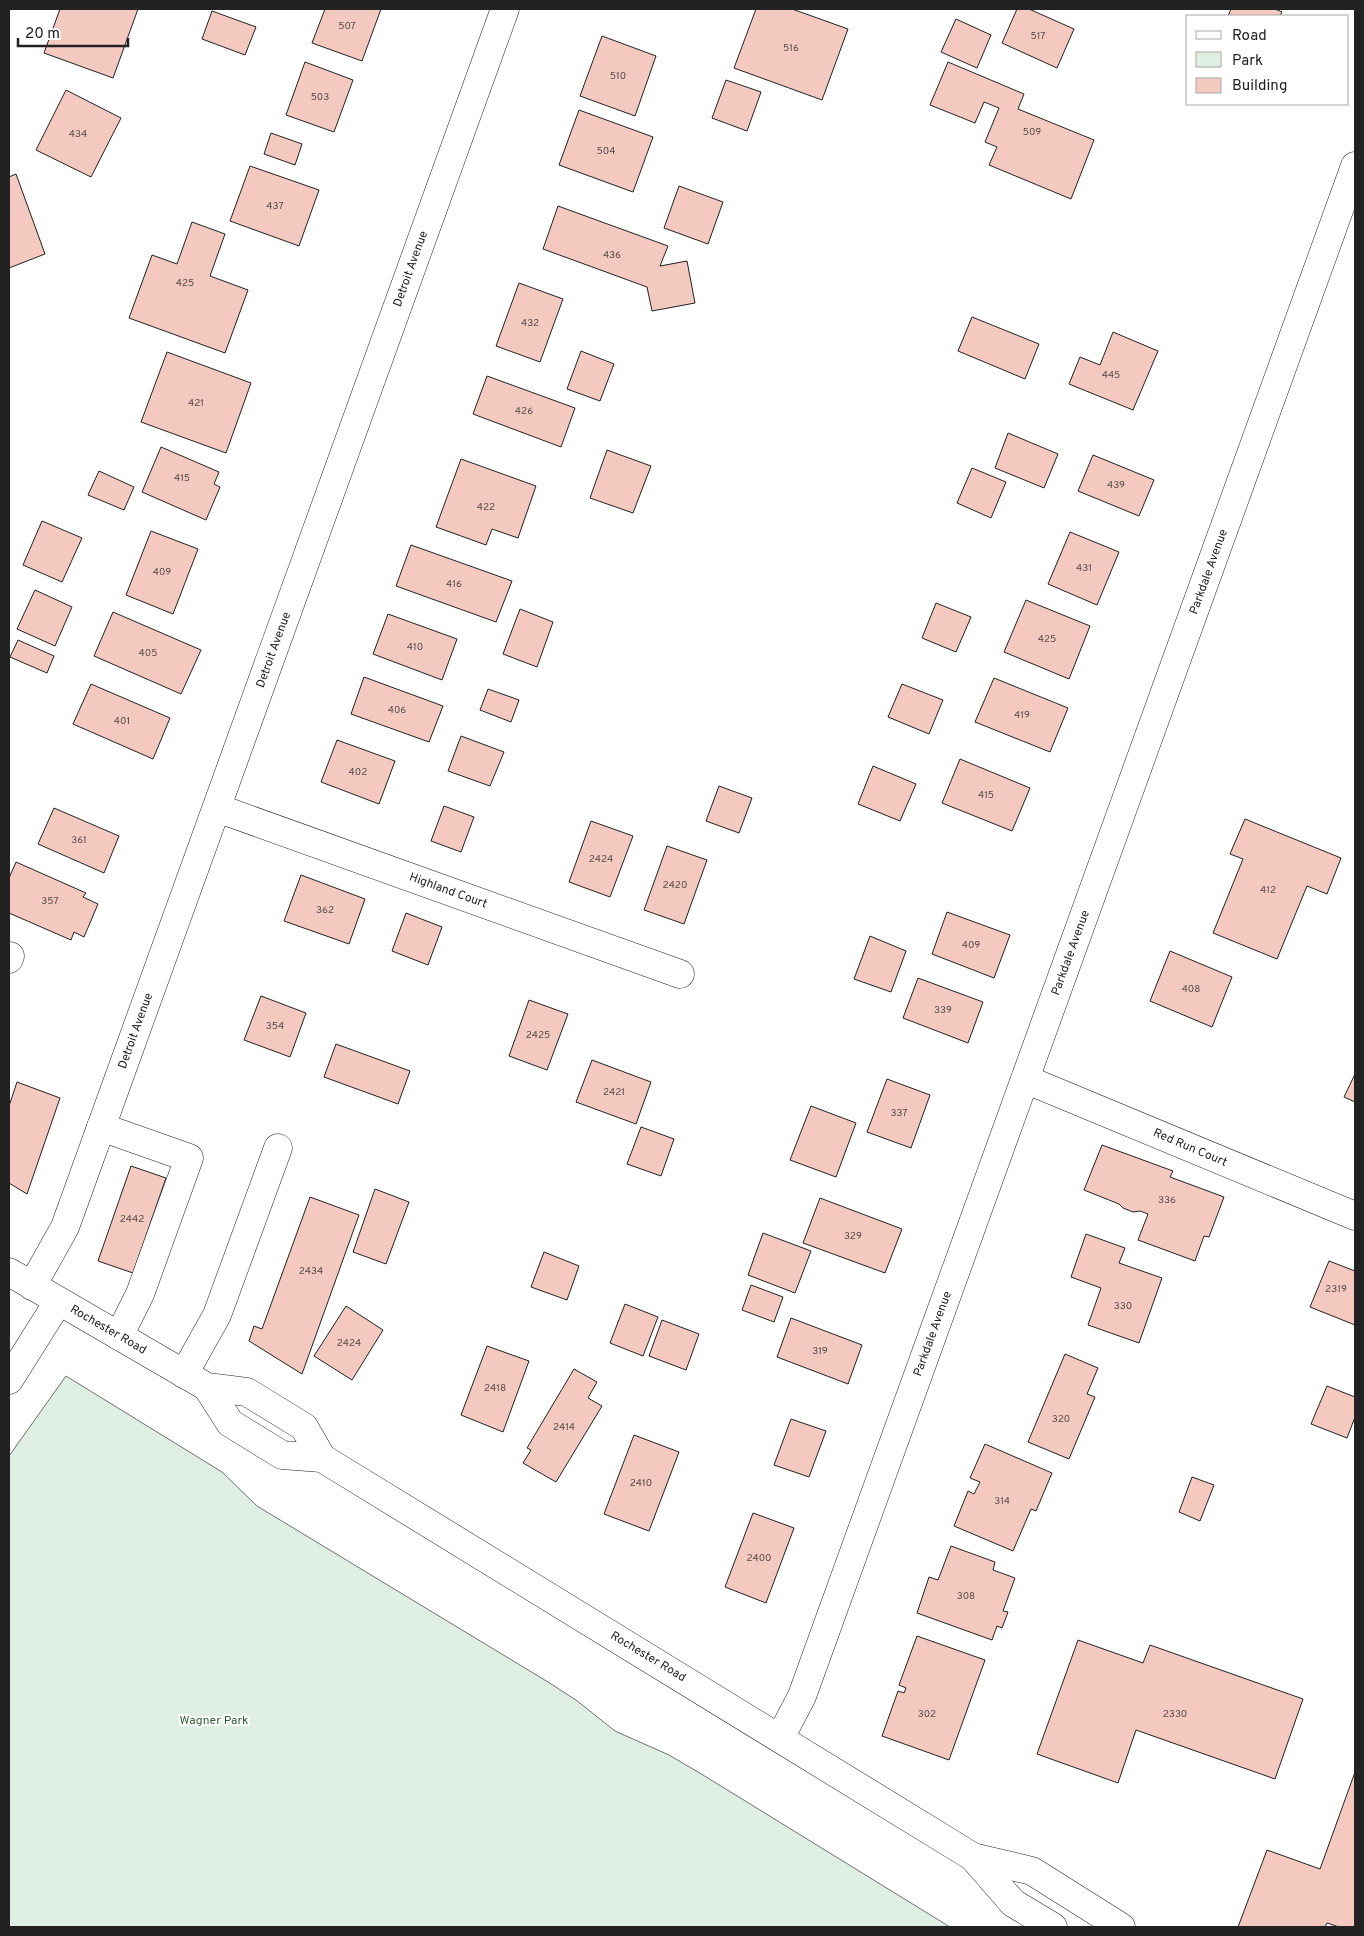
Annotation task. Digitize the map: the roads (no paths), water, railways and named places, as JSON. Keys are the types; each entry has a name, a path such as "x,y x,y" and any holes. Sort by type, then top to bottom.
{"street":[{"name":"Detroit Avenue","path":"32,1286 66,1227 505,9"},
{"name":"Parkdale Avenue","path":"780,1738 802,1696 1355,166"},
{"name":"Highland Court","path":"217,808 680,974"},
{"name":"Red Run Court","path":"1025,1079 1355,1216"},
{"path":"101,1127 189,1158 140,1294 120,1336"},
{"path":"196,1380 217,1315 278,1148"},
{"name":"Rochester Road","path":"9,1272 196,1380 247,1392 304,1427 322,1458"},
{"path":"9,1380 58,1302"},
{"name":"Rochester Road","path":"196,1380 230,1423 282,1455 322,1458 780,1738 973,1857 1013,1903 1053,1927"},
{"name":"Rochester Road","path":"973,1857 1032,1871 1121,1927"}],"park label":[{"name":"Wagner Park","path":"214,1721"}]}
